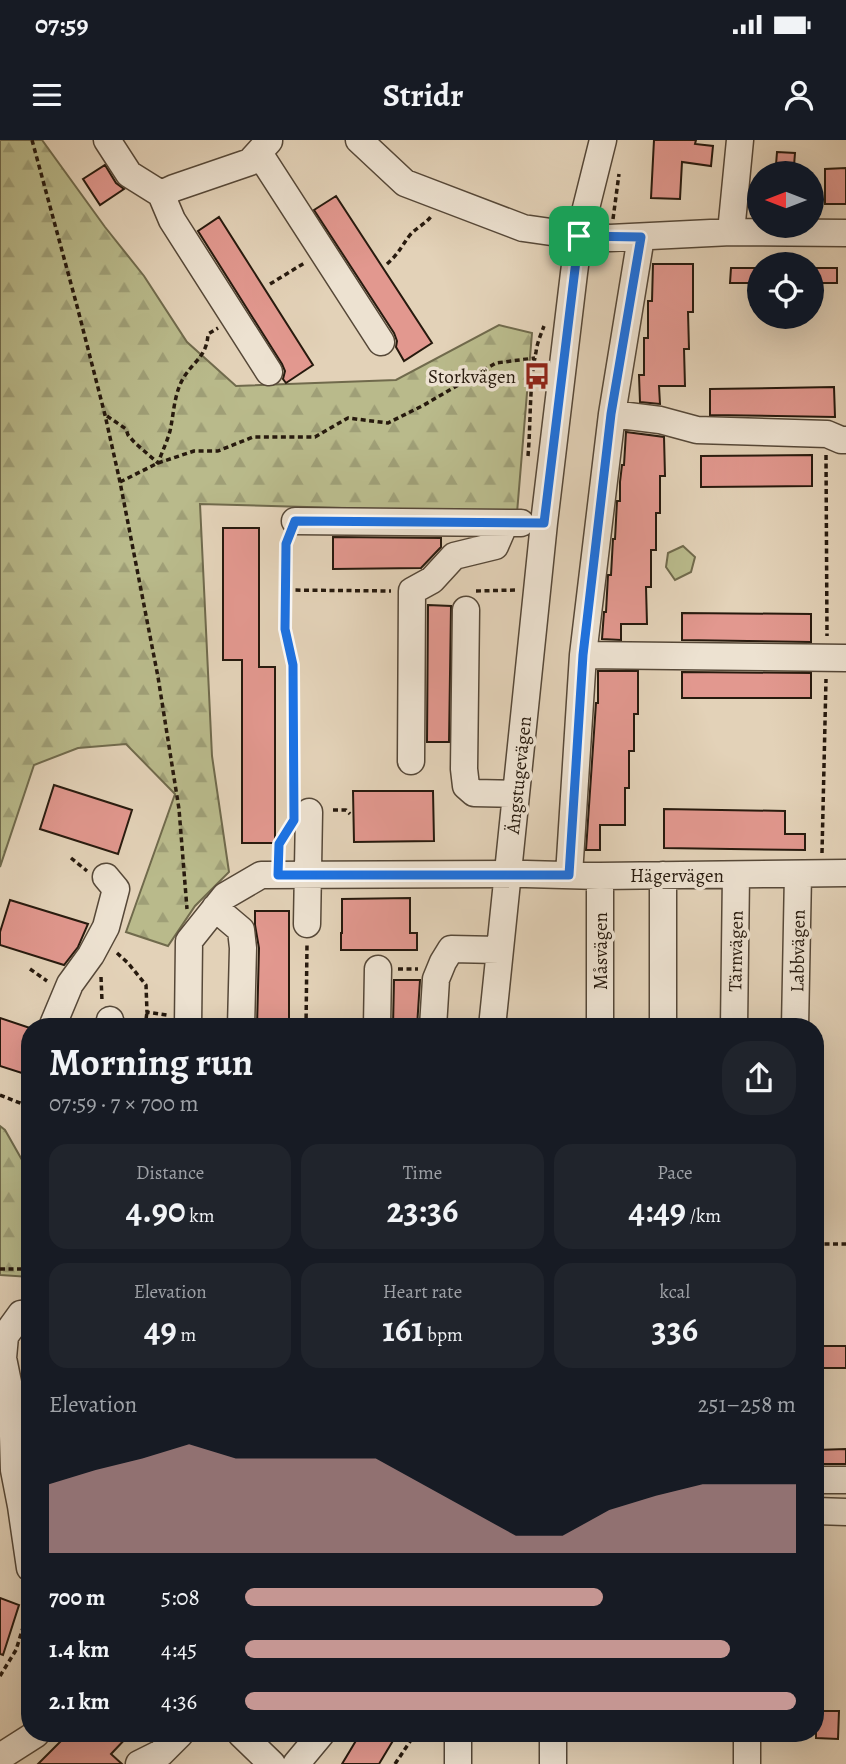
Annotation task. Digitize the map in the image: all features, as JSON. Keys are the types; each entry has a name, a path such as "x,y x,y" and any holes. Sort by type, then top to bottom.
{"street":[{"path":"107,140 129,174 161,194 172,220 269,372"},
{"path":"359,140 405,183 523,228 579,236 641,237 732,232 846,233"},
{"name":"Ängstugevägen","path":"493,1018 544,523 579,236 603,140"},
{"path":"732,232 740,140"},
{"path":"161,194 250,162 265,146 323,251 381,342"},
{"path":"569,875 583,655 611,414 641,237"},
{"path":"611,414 660,420 697,430 827,434 846,440"},
{"path":"295,521 544,523"},
{"path":"411,761 412,591 432,580 454,556 495,546 505,523"},
{"path":"466,610 466,786 474,793 516,794"},
{"path":"583,655 846,658"},
{"path":"306,813 307,925"},
{"name":"Hägervägen","path":"189,941 225,896 261,875 600,876 846,873"},
{"name":"Labbvägen","path":"795,1018 798,874"},
{"path":"663,875 663,1018"},
{"name":"Tärnvägen","path":"734,1018 736,875"},
{"name":"Måsvägen","path":"600,876 600,1018"},
{"path":"56,1018 70,984 106,928 116,889 106,877"},
{"path":"215,908 241,930 242,1018"},
{"path":"188,1018 189,941"},
{"path":"434,1018 436,979 451,949 499,950"},
{"path":"377,1018 378,969"},
{"path":"21,1314 5,1336 3,1358 12,1402 14,1470 21,1506"},
{"path":"824,1480 846,1480"},
{"path":"824,1511 846,1512"},
{"path":"0,1757 23,1742"},
{"path":"139,1764 161,1752 172,1742"},
{"path":"249,1742 272,1764"},
{"path":"296,1764 314,1742"},
{"path":"458,1742 458,1764"},
{"path":"553,1742 553,1764"},
{"path":"747,1742 747,1764"}],"path":[{"path":"32,140 105,415 159,677 177,796 189,941"},
{"path":"387,264 433,213"},
{"path":"270,284 323,251"},
{"path":"158,463 171,429 182,381 188,369 205,351 208,334"},
{"path":"120,482 158,463 194,451 218,450 253,437 315,437 348,418 388,423 496,363 535,358"},
{"path":"105,415 125,429 135,443 158,463"},
{"path":"295,521 286,544 285,629 293,665 306,813"},
{"path":"278,875 279,844 306,813 346,810 350,814"},
{"path":"306,1018 307,925"},
{"path":"91,955 118,953 128,963 146,985 146,1018"},
{"path":"147,1012 169,1018"},
{"path":"0,1095 21,1103"},
{"path":"824,1244 846,1244"},
{"path":"0,1269 21,1269"},
{"path":"0,1676 16,1650 21,1634"},
{"path":"395,1764 410,1742"}],"green space":[{"path":"0,140 42,140 144,276 187,342 236,386 396,380 499,325 532,333 517,513 200,504 212,756 229,872 195,906 168,946 126,932 175,794 126,744 78,748 34,765 0,867"},
{"path":"683,546 695,557 691,572 675,580 666,567 668,553"},
{"path":"0,1126 21,1158 21,1276 0,1275"}],"building":[{"path":"654,140 696,140 695,144 713,146 711,166 682,162 680,199 651,198"},
{"path":"777,152 795,153 794,161 776,161"},
{"path":"105,165 116,183 124,189 100,205 83,179"},
{"path":"846,168 846,204 825,204 825,169"},
{"path":"336,196 432,343 404,361 396,347 394,333 314,210"},
{"path":"219,217 313,365 286,383 283,379 285,371 282,364 198,231"},
{"path":"653,264 693,264 693,312 688,312 689,349 684,349 685,386 659,386 660,404 640,402 639,375 644,375 644,338 648,338 648,301 652,301"},
{"path":"731,268 747,268 747,283 730,283"},
{"path":"824,268 837,268 837,283 824,283"},
{"path":"834,387 835,417 710,415 710,389"},
{"path":"626,432 664,437 665,476 660,476 656,550 651,550 651,587 646,587 647,624 621,624 621,640 602,639 608,575 611,575 615,539 617,501 620,501"},
{"path":"812,455 812,486 701,487 701,456"},
{"path":"223,528 259,528 259,667 275,667 275,843 242,843 242,660 223,660"},
{"path":"333,537 441,538 441,547 421,568 333,569"},
{"path":"428,605 451,606 449,742 427,742"},
{"path":"682,613 811,614 811,642 682,640"},
{"path":"598,671 638,671 638,714 634,714 634,751 629,751 625,825 600,825 600,850 586,850 598,703"},
{"path":"682,672 811,673 811,698 682,698"},
{"path":"54,785 132,810 118,854 40,829"},
{"path":"353,791 433,791 434,841 354,842"},
{"path":"664,809 785,811 785,834 805,834 805,850 664,848"},
{"path":"410,898 410,933 417,933 417,950 341,950 342,899"},
{"path":"10,900 88,924 78,947 64,965 0,945 0,932"},
{"path":"255,911 289,911 289,1018 257,1018 259,948"},
{"path":"394,980 420,980 418,1018 393,1018"},
{"path":"0,1018 21,1025 21,1073 0,1066"},
{"path":"824,1346 846,1346 846,1368 824,1368"},
{"path":"846,1449 846,1464 824,1464 824,1450"},
{"path":"0,1598 19,1605 3,1655 0,1654"},
{"path":"824,1711 839,1711 838,1739 824,1738"},
{"path":"60,1742 122,1742 111,1754 122,1764 38,1764"},
{"path":"355,1742 392,1742 379,1764 342,1764"}],"place":[{"name":"Storkvägen","path":"537,376"}],"route":[{"path":"579,236 641,237 611,414 583,655 569,875 278,875 279,844 294,820 293,665 285,629 286,544 295,521 544,523 579,236"}]}
